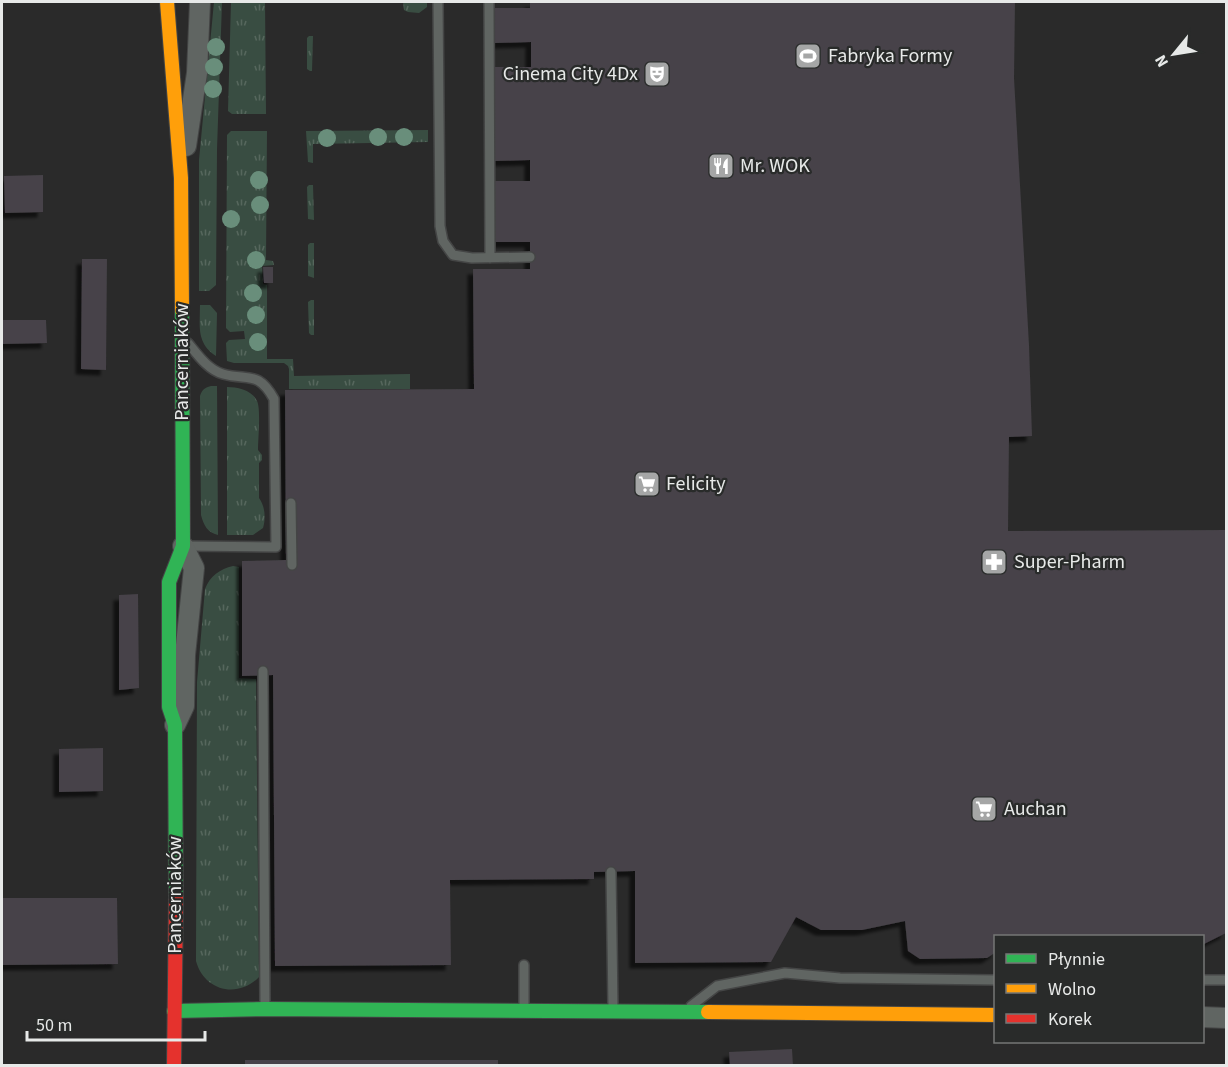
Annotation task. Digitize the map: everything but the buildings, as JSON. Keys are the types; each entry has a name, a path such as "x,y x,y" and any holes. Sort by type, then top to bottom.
{"street":[{"name":"Pancerniaków","path":"167,2 181,178 183,546 194,568 185,655 184,706 175,725 174,1065"},
{"name":"Pancerniaków","path":"181,178 197,74 200,2"},
{"path":"174,1011 524,1010 994,1015"},
{"path":"1204,1017 1227,1018"}],"lane":[{"path":"438,2 440,226 443,241 453,255 472,258 530,257"},
{"path":"489,2 490,258"},
{"path":"181,329 198,356 214,369 222,374 244,376 259,381 265,385 274,399 276,547 183,546"},
{"path":"291,503 292,565"},
{"path":"263,670 265,1009"},
{"path":"611,872 613,1011"},
{"path":"524,965 524,1010"},
{"path":"684,1011 717,986 785,973 840,978 994,980"},
{"path":"1204,980 1227,980"}],"green space":[{"path":"214,2 222,2 217,149 216,285 209,291 199,291 199,160"},
{"path":"231,2 265,2 266,114 232,114 228,111"},
{"path":"403,2 427,2 427,7 419,13 408,12 404,10"},
{"path":"313,36 312,71 307,69 307,38"},
{"path":"428,130 428,142 313,144 313,163 308,162 306,131"},
{"path":"231,131 267,131 266,260 273,261 274,265 262,266 263,284 267,285 267,359 293,359 294,376 410,374 410,389 289,389 289,369 284,363 227,361 226,343 229,340 245,339 244,331 230,332 226,328 227,135"},
{"path":"313,185 314,220 308,219 307,187"},
{"path":"314,243 314,278 308,276 308,245"},
{"path":"314,300 314,335 309,333 308,302"},
{"path":"200,305 210,305 217,313 216,356 205,346 200,334"},
{"path":"211,386 217,386 218,535 207,528 201,515 200,396"},
{"path":"227,387 248,392 255,397 258,405 258,450 262,455 259,463 259,498 264,508 264,520 263,528 253,535 227,535"},
{"path":"233,566 239,567 239,678 256,679 259,977 251,984 232,990 223,989 206,979 196,961 197,682 205,589 216,574"}],"traffic: fast":[{"path":"176,897 175,725 169,707 169,582 183,546 182,310"},
{"path":"174,1011 265,1009 708,1012"}],"traffic: slow":[{"path":"167,2 181,178 182,310"},
{"path":"708,1012 994,1015"}],"traffic: jam":[{"path":"174,1066 176,897"}],"place":[{"name":"Fabryka Formy","path":"808,56"},
{"name":"Cinema City 4Dx","path":"657,74"},
{"name":"Mr. WOK","path":"721,166"},
{"name":"Felicity","path":"647,484"},
{"name":"Super-Pharm","path":"994,562"},
{"name":"Auchan","path":"984,809"}]}
